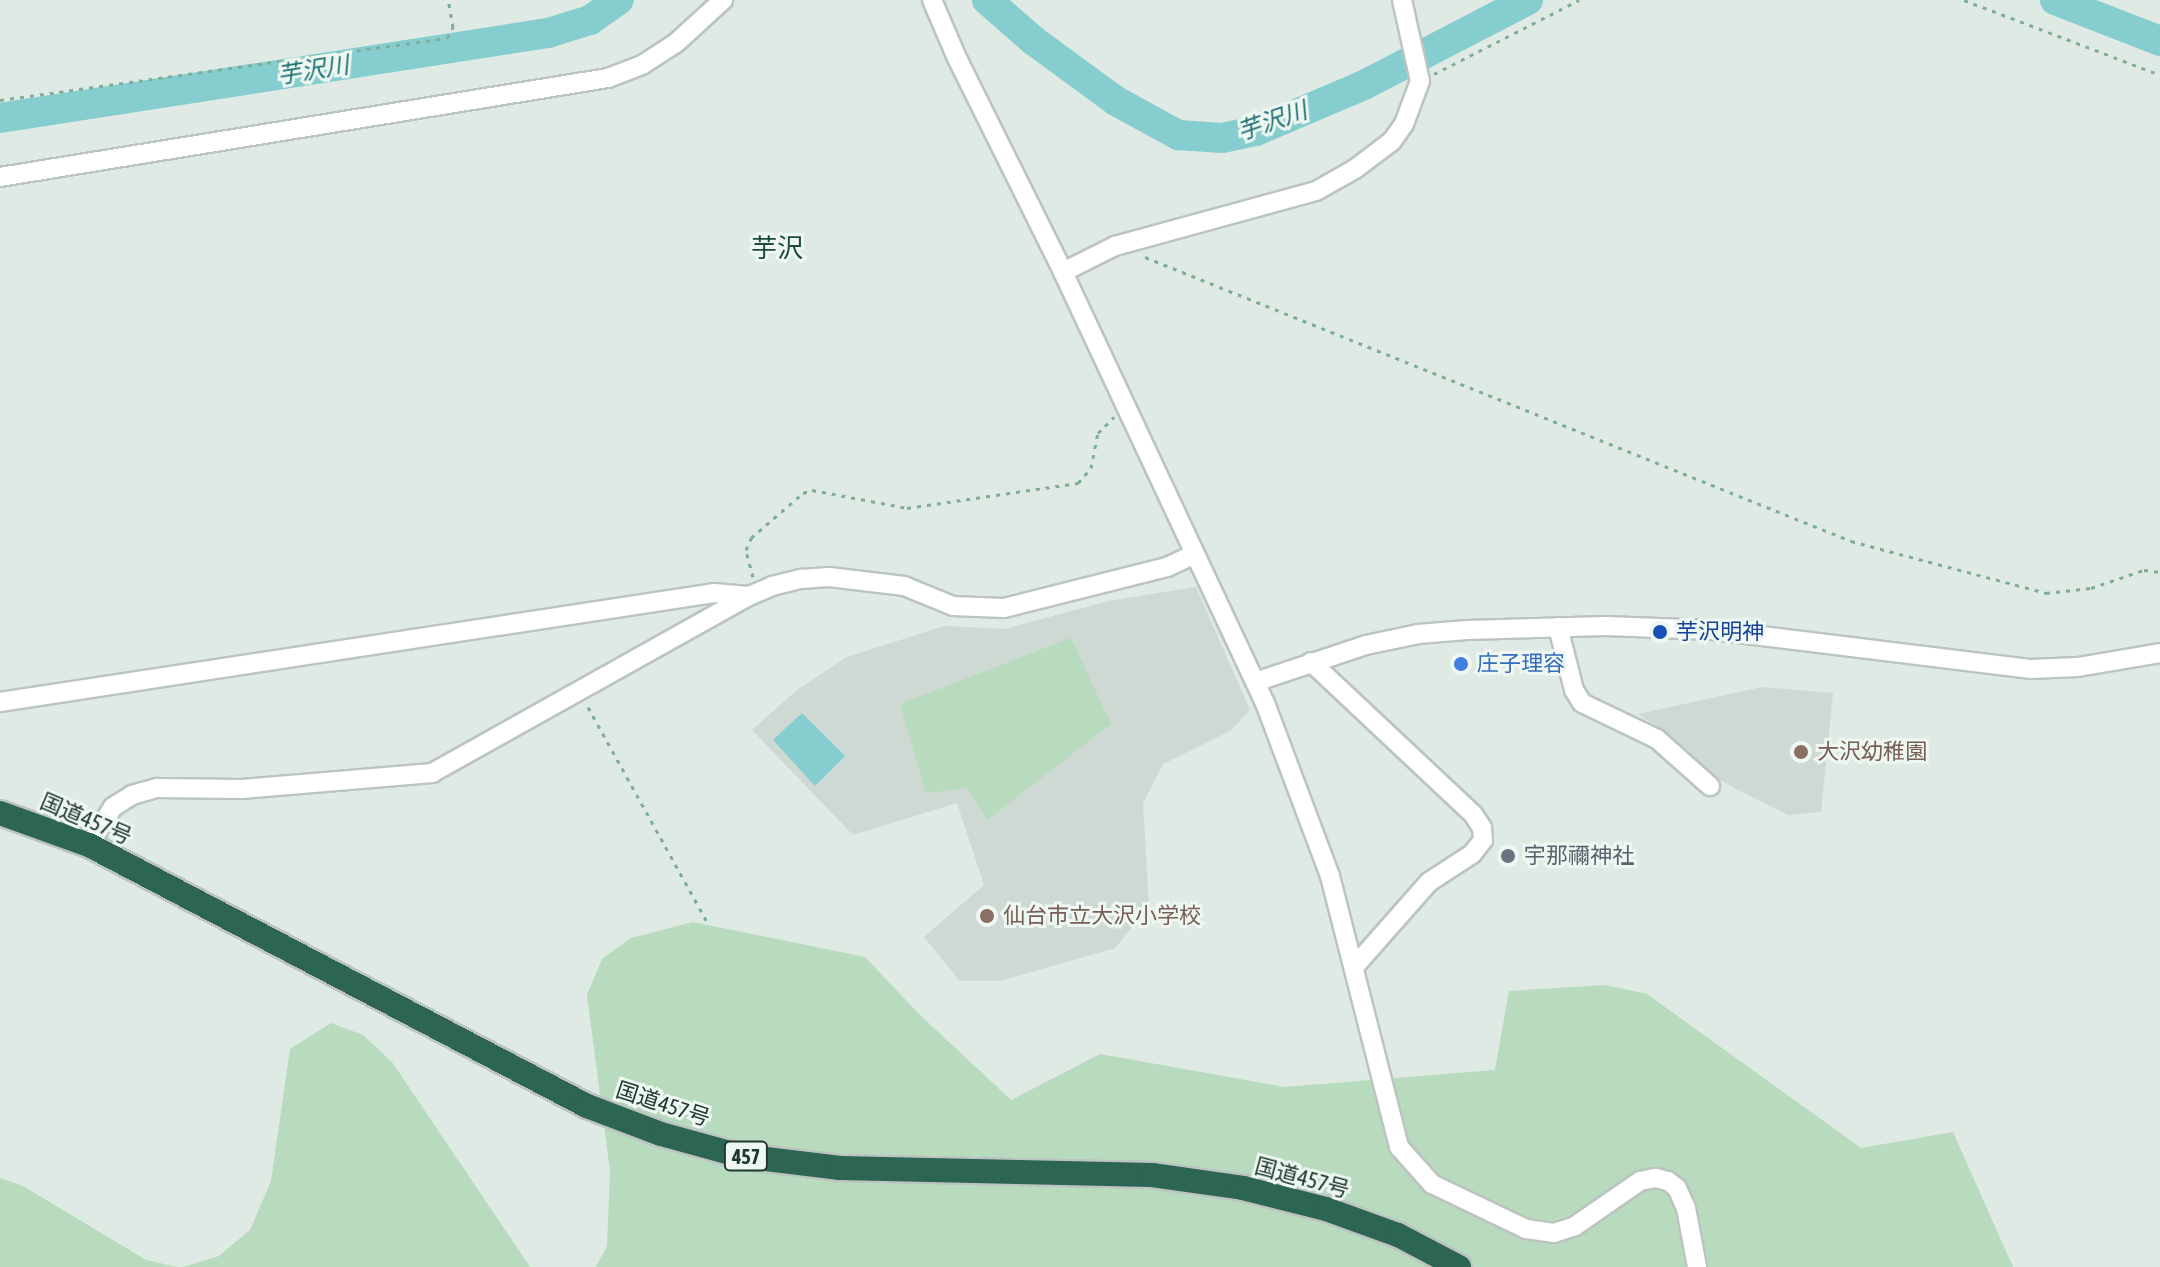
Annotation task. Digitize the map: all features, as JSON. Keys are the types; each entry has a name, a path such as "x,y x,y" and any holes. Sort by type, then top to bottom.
{"highway":[{"name":"国道457号","path":"0,813 89,845 587,1106 661,1134 741,1156 840,1168 1152,1175 1243,1188 1326,1209 1398,1235 1459,1267"}],"street":[{"path":"0,177 608,78 653,58 723,0"},
{"path":"932,0 1255,682 1330,876 1399,1147 1432,1184 1526,1229 1554,1233 1575,1226 1640,1181 1656,1178 1668,1181 1677,1188 1686,1208 1697,1267"},
{"path":"1063,272 1115,246 1316,191 1355,169 1392,141 1404,124 1420,76 1409,41 1402,0"},
{"path":"89,845 113,807 132,795 157,788 242,789 432,773 749,596 801,579 829,577 904,586 953,606 1004,608 1167,567 1193,555"},
{"path":"0,702 714,593 749,596"},
{"path":"1255,682 1311,662 1418,634 1558,627 1713,630 2030,669 2078,667 2160,653"},
{"path":"1558,627 1574,690 1582,703 1657,739 1710,786"},
{"path":"1311,662 1473,814 1482,828 1483,840 1472,854 1429,882 1355,966"}],"path":[{"path":"0,100 447,38 453,27 448,0"},
{"path":"1420,76 1579,0"},
{"path":"1964,0 2160,75"},
{"path":"1115,246 1851,541 2046,593 2072,593 2144,570 2160,572"},
{"path":"749,596 754,581 746,550 751,538 803,493 812,490 907,508 1078,483 1091,468 1098,433 1109,419 1129,411"},
{"path":"578,690 709,925"}],"shaded area":[{"name":"仙台市立大沢小学校","path":"1196,587 1250,710 1230,731 1163,764 1143,803 1149,907 1115,948 1000,981 960,981 924,937 984,885 957,803 853,835 752,730 797,690 847,657 944,626 1005,629 1108,601"},
{"path":"1762,687 1833,693 1821,812 1788,815 1740,791 1701,769 1667,733 1638,714"}],"green space":[{"path":"1071,638 1111,724 987,820 967,788 926,793 900,704"},
{"path":"693,922 865,957 919,1014 1011,1100 1100,1054 1284,1087 1495,1070 1509,991 1605,985 1647,994 1861,1148 1953,1132 2013,1267 596,1267 607,1246 610,1171 587,995 602,959 631,938"},
{"path":"331,1023 363,1035 392,1062 530,1267 183,1267 219,1256 250,1230 271,1181 290,1049"},
{"path":"0,1178 23,1186 146,1260 177,1267 0,1267"}],"water":[{"path":"802,713 845,756 815,786 773,740"}],"waterway":[{"name":"芋沢川","path":"0,118 548,33 590,20 619,0"},
{"name":"芋沢川","path":"987,0 1034,41 1116,101 1178,135 1222,138 1256,131 1362,86 1528,0"},
{"name":"芋沢川","path":"2055,0 2160,41"}],"place":[{"name":"芋沢明神","path":"1660,632"},
{"name":"庄子理容","path":"1461,664"},
{"name":"大沢幼稚園","path":"1801,752"},
{"name":"宇那禰神社","path":"1508,856"},
{"name":"仙台市立大沢小学校","path":"987,916"}],"district":[{"name":"芋沢","path":"777,249"}]}
